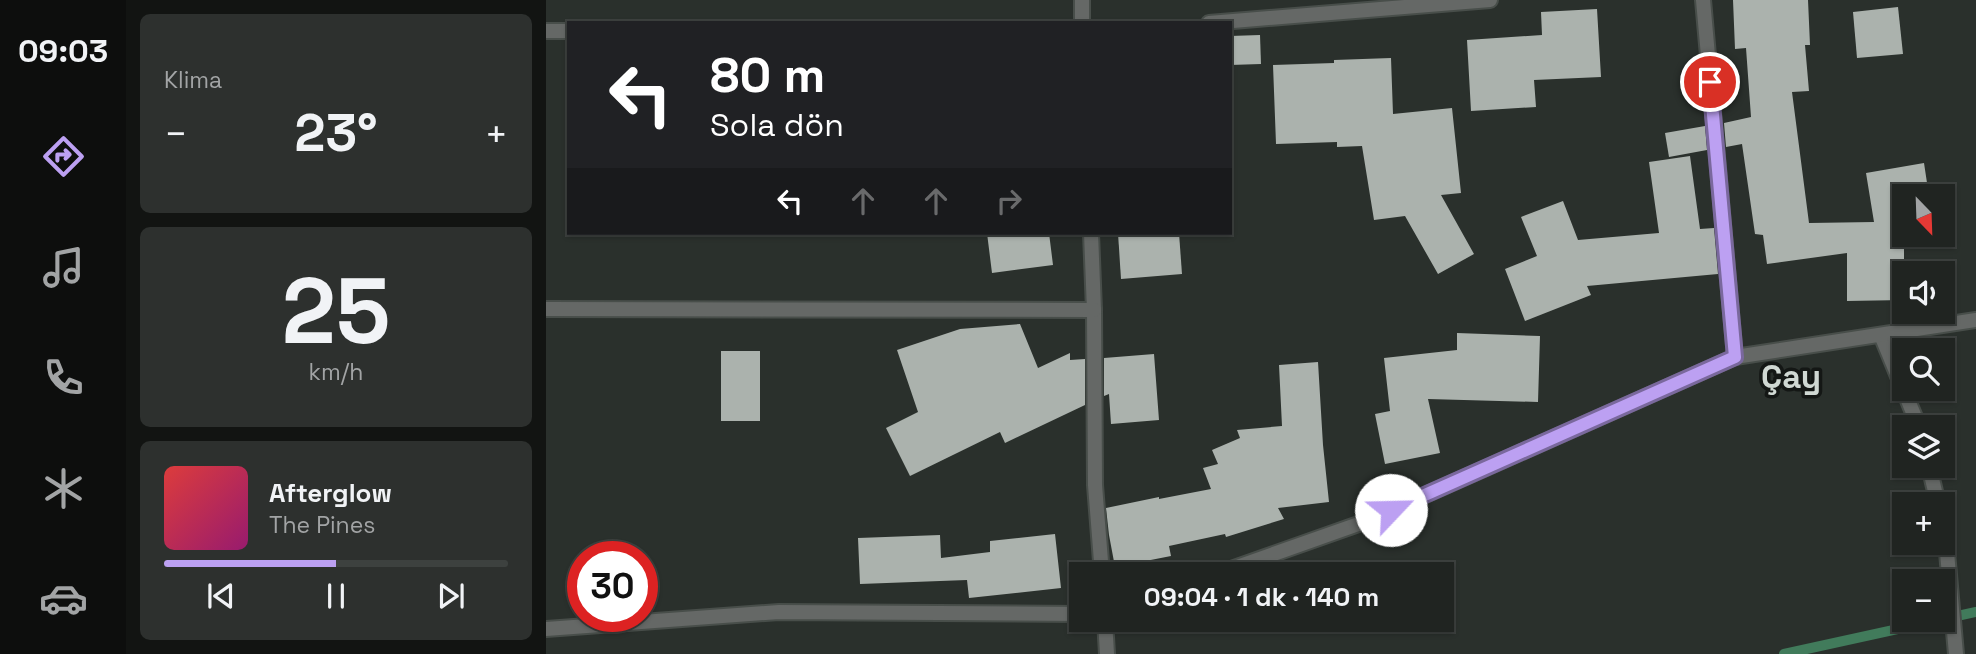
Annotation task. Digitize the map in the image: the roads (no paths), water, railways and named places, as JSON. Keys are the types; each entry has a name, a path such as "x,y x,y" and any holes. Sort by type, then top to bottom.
{"street":[{"path":"1082,0 1082,21"},
{"path":"1232,21 1490,0"},
{"path":"1703,0 1735,357"},
{"path":"546,31 567,31"},
{"path":"1091,235 1096,485 1101,562"},
{"path":"546,309 1094,310"},
{"path":"1251,562 1367,521 1735,357 1976,320"},
{"path":"1881,334 1914,415"},
{"path":"1947,555 1956,654"},
{"path":"546,629 779,612 1069,614"},
{"path":"1106,632 1107,654"}],"waterway":[{"path":"1784,654 1976,612"}],"district":[{"name":"Çay","path":"1791,377"}]}
